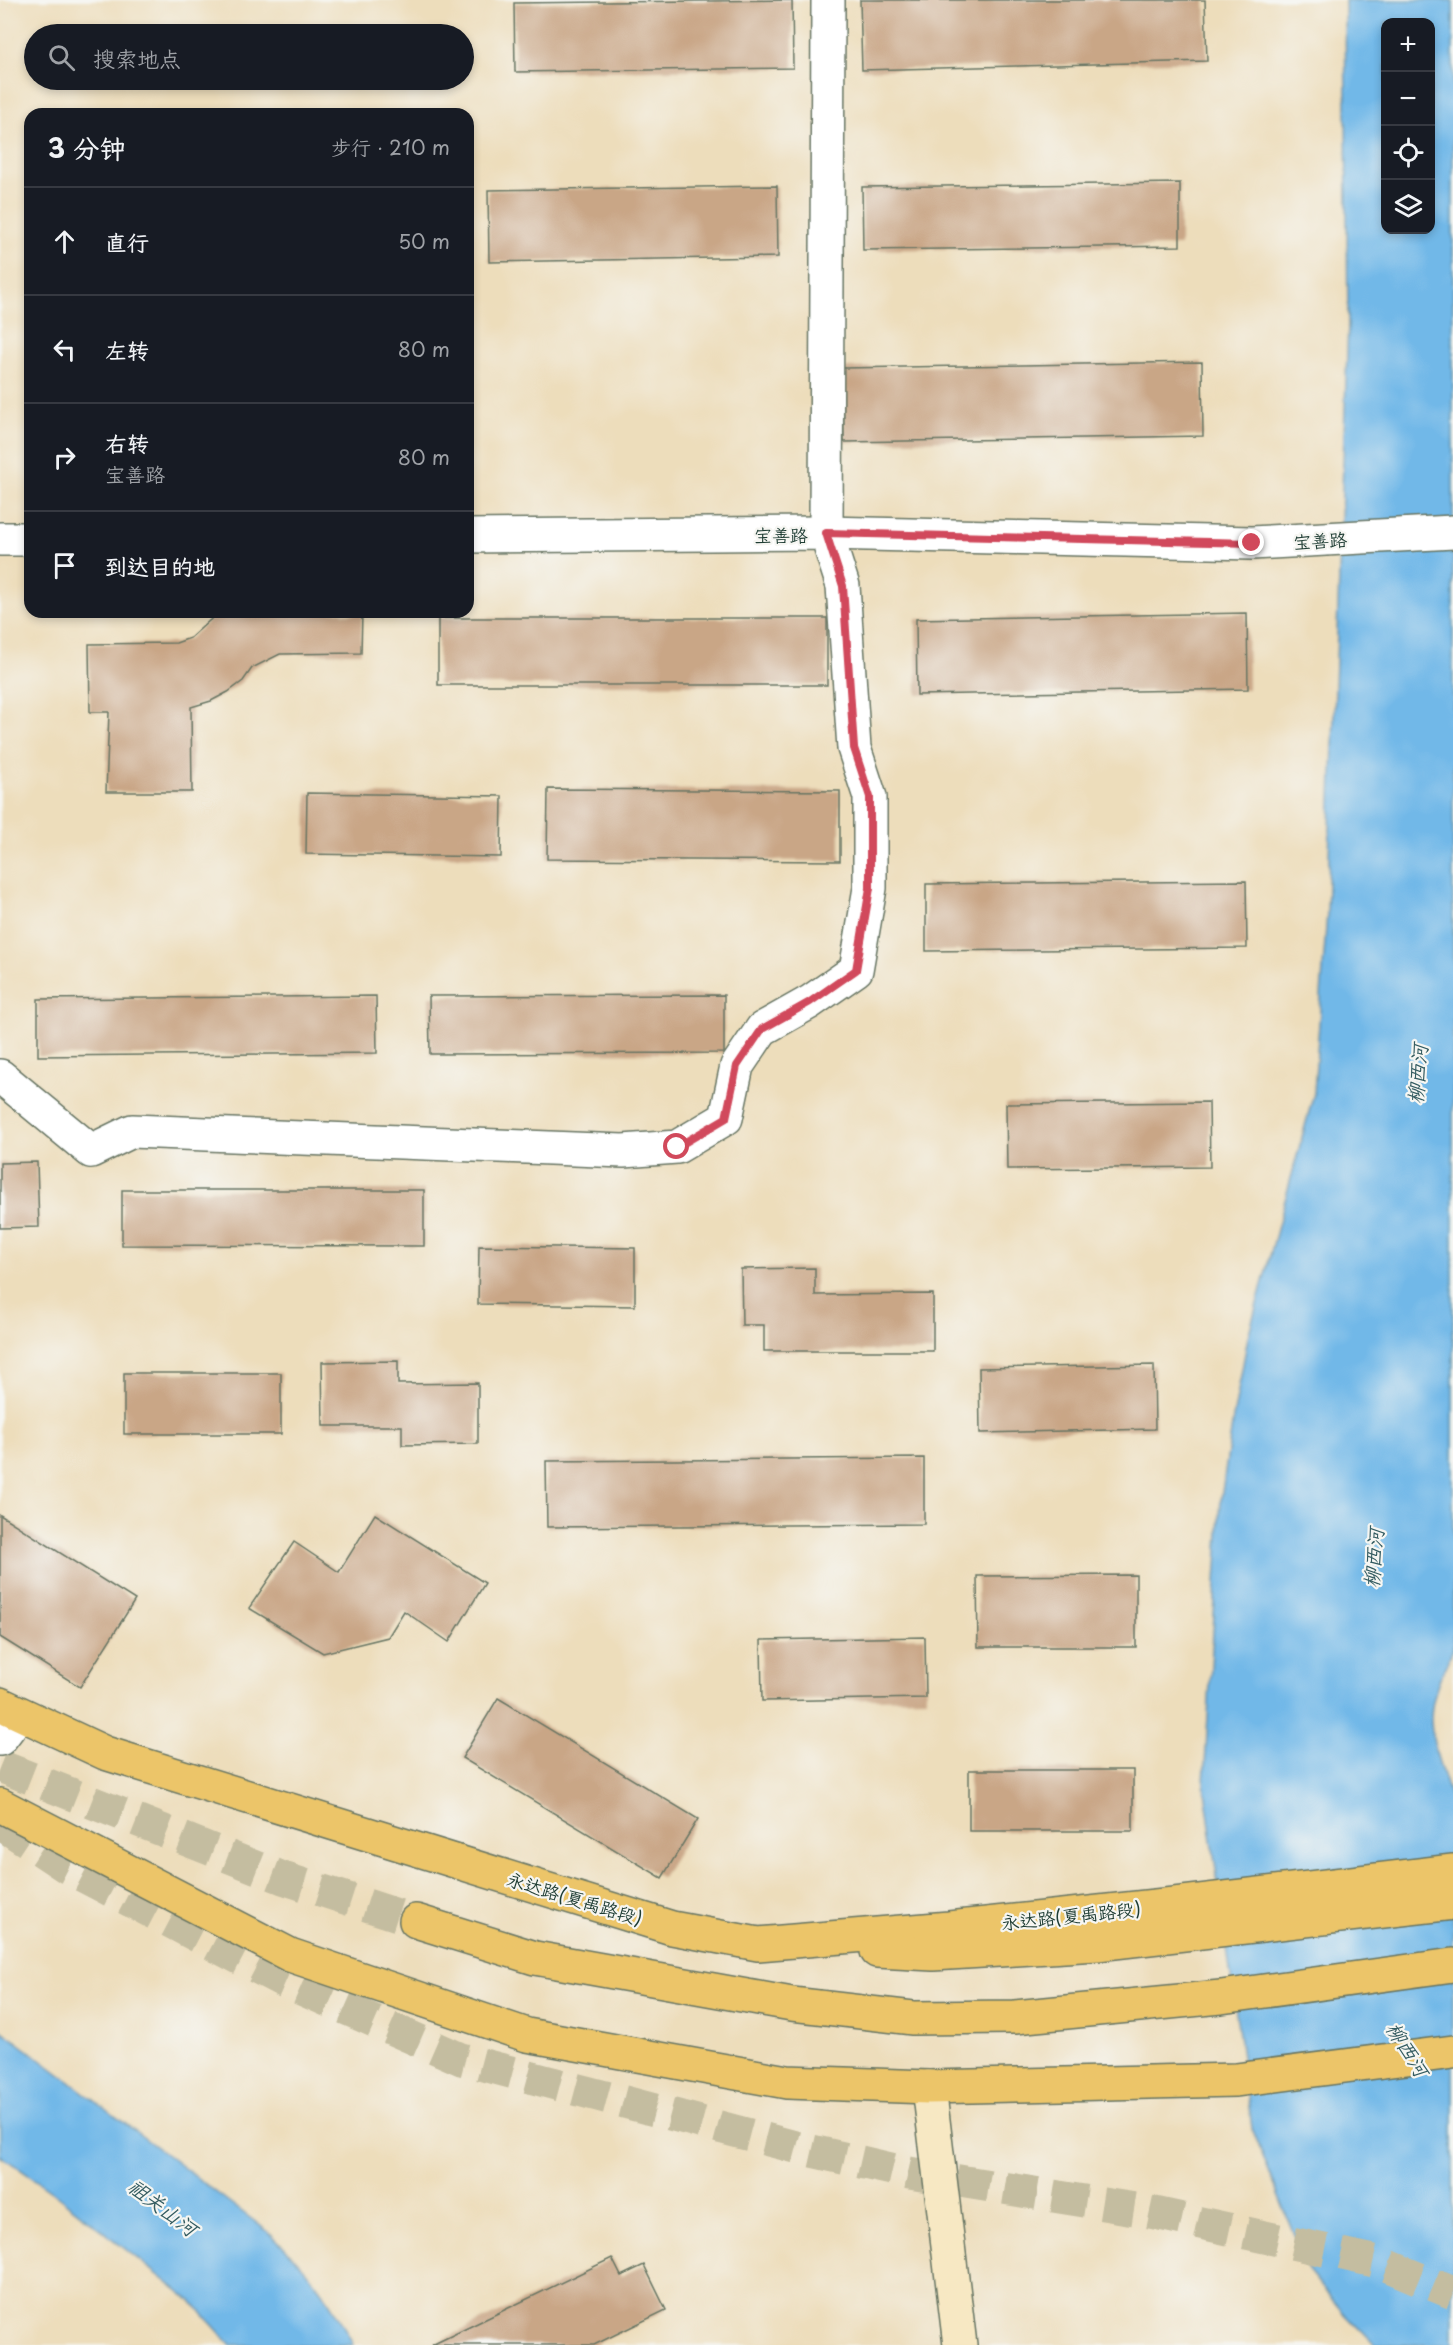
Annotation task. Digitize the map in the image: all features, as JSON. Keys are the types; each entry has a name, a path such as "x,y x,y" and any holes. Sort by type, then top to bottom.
{"main road":[{"name":"永达路(夏禹路段)","path":"6,1719 105,1753 672,1928 758,1944 949,1928 1453,1871"},
{"path":"0,1805 290,1955 527,2036 787,2082 929,2087 1236,2080 1453,2052"},
{"path":"758,1944 933,1954 1097,1944 1453,1903"},
{"path":"416,1921 535,1958 792,2004 913,2018 1015,2017 1221,1997 1453,1965"},
{"path":"929,2087 960,2345"}],"street":[{"path":"0,1076 91,1150 132,1131 623,1150 677,1147 726,1118 737,1066 762,1029 810,1002 856,970 870,888 870,797 854,748 843,586 826,533 828,0"},
{"name":"宝善路","path":"474,536 826,533 1252,543 1453,532"},
{"path":"0,539 24,539"}],"water":[{"name":"柳西河","path":"1345,0 1453,0 1453,1649 1435,1692 1431,1720 1436,1753 1453,1807 1453,2345 1375,2345 1340,2309 1308,2270 1252,2128 1204,1783 1221,1499 1248,1337 1314,1093 1327,913 1348,324"},
{"name":"祖关山河","path":"0,2029 270,2233 318,2285 353,2345 231,2345 190,2300 54,2193 0,2155"}],"building":[{"path":"792,0 793,68 515,72 514,3"},
{"path":"860,0 1205,0 1207,61 862,70"},
{"path":"1180,183 1180,246 863,250 862,187"},
{"path":"777,186 778,257 489,262 488,190"},
{"path":"1202,362 1203,436 844,442 843,368"},
{"path":"1247,613 1248,689 917,695 916,619"},
{"path":"212,618 362,618 361,653 280,654 252,668 243,681 228,692 211,701 191,707 192,792 106,792 109,712 90,712 89,644 176,643 190,638"},
{"path":"438,618 827,618 827,685 438,685"},
{"path":"548,789 840,791 840,861 547,859"},
{"path":"307,793 502,796 501,857 306,854"},
{"path":"1246,881 1247,948 926,951 926,884"},
{"path":"724,995 724,1053 430,1054 429,996"},
{"path":"376,996 377,1053 38,1056 38,999"},
{"path":"1209,1102 1210,1167 1007,1169 1006,1104"},
{"path":"37,1162 39,1227 0,1228 0,1163"},
{"path":"122,1190 424,1190 424,1246 122,1245"},
{"path":"479,1246 635,1248 635,1306 478,1304"},
{"path":"815,1268 815,1295 933,1294 933,1351 764,1351 764,1325 742,1325 741,1269"},
{"path":"398,1361 398,1384 478,1383 478,1444 402,1445 402,1426 323,1426 322,1362"},
{"path":"1154,1365 1155,1429 980,1433 979,1368"},
{"path":"124,1373 281,1373 281,1434 124,1434"},
{"path":"924,1458 924,1524 547,1527 546,1461"},
{"path":"375,1514 485,1583 449,1642 404,1611 388,1637 323,1653 249,1608 294,1542 339,1572"},
{"path":"0,1515 135,1600 80,1687 0,1637"},
{"path":"1136,1575 1136,1647 978,1647 977,1576"},
{"path":"925,1637 926,1698 762,1701 761,1640"},
{"path":"498,1698 698,1819 662,1878 462,1758"},
{"path":"969,1770 1133,1770 1133,1831 969,1831"},
{"path":"612,2258 621,2276 644,2265 666,2310 594,2345 432,2345"}],"tunnel":[{"path":"0,1766 283,1878 416,1921"},
{"path":"0,1823 68,1868 283,1981 461,2059 803,2149 909,2173 1141,2210 1379,2262 1453,2293"}],"route":[{"path":"677,1147 726,1118 737,1066 762,1029 810,1002 856,970 870,888 870,797 854,748 843,586 826,533 1252,543"}]}
